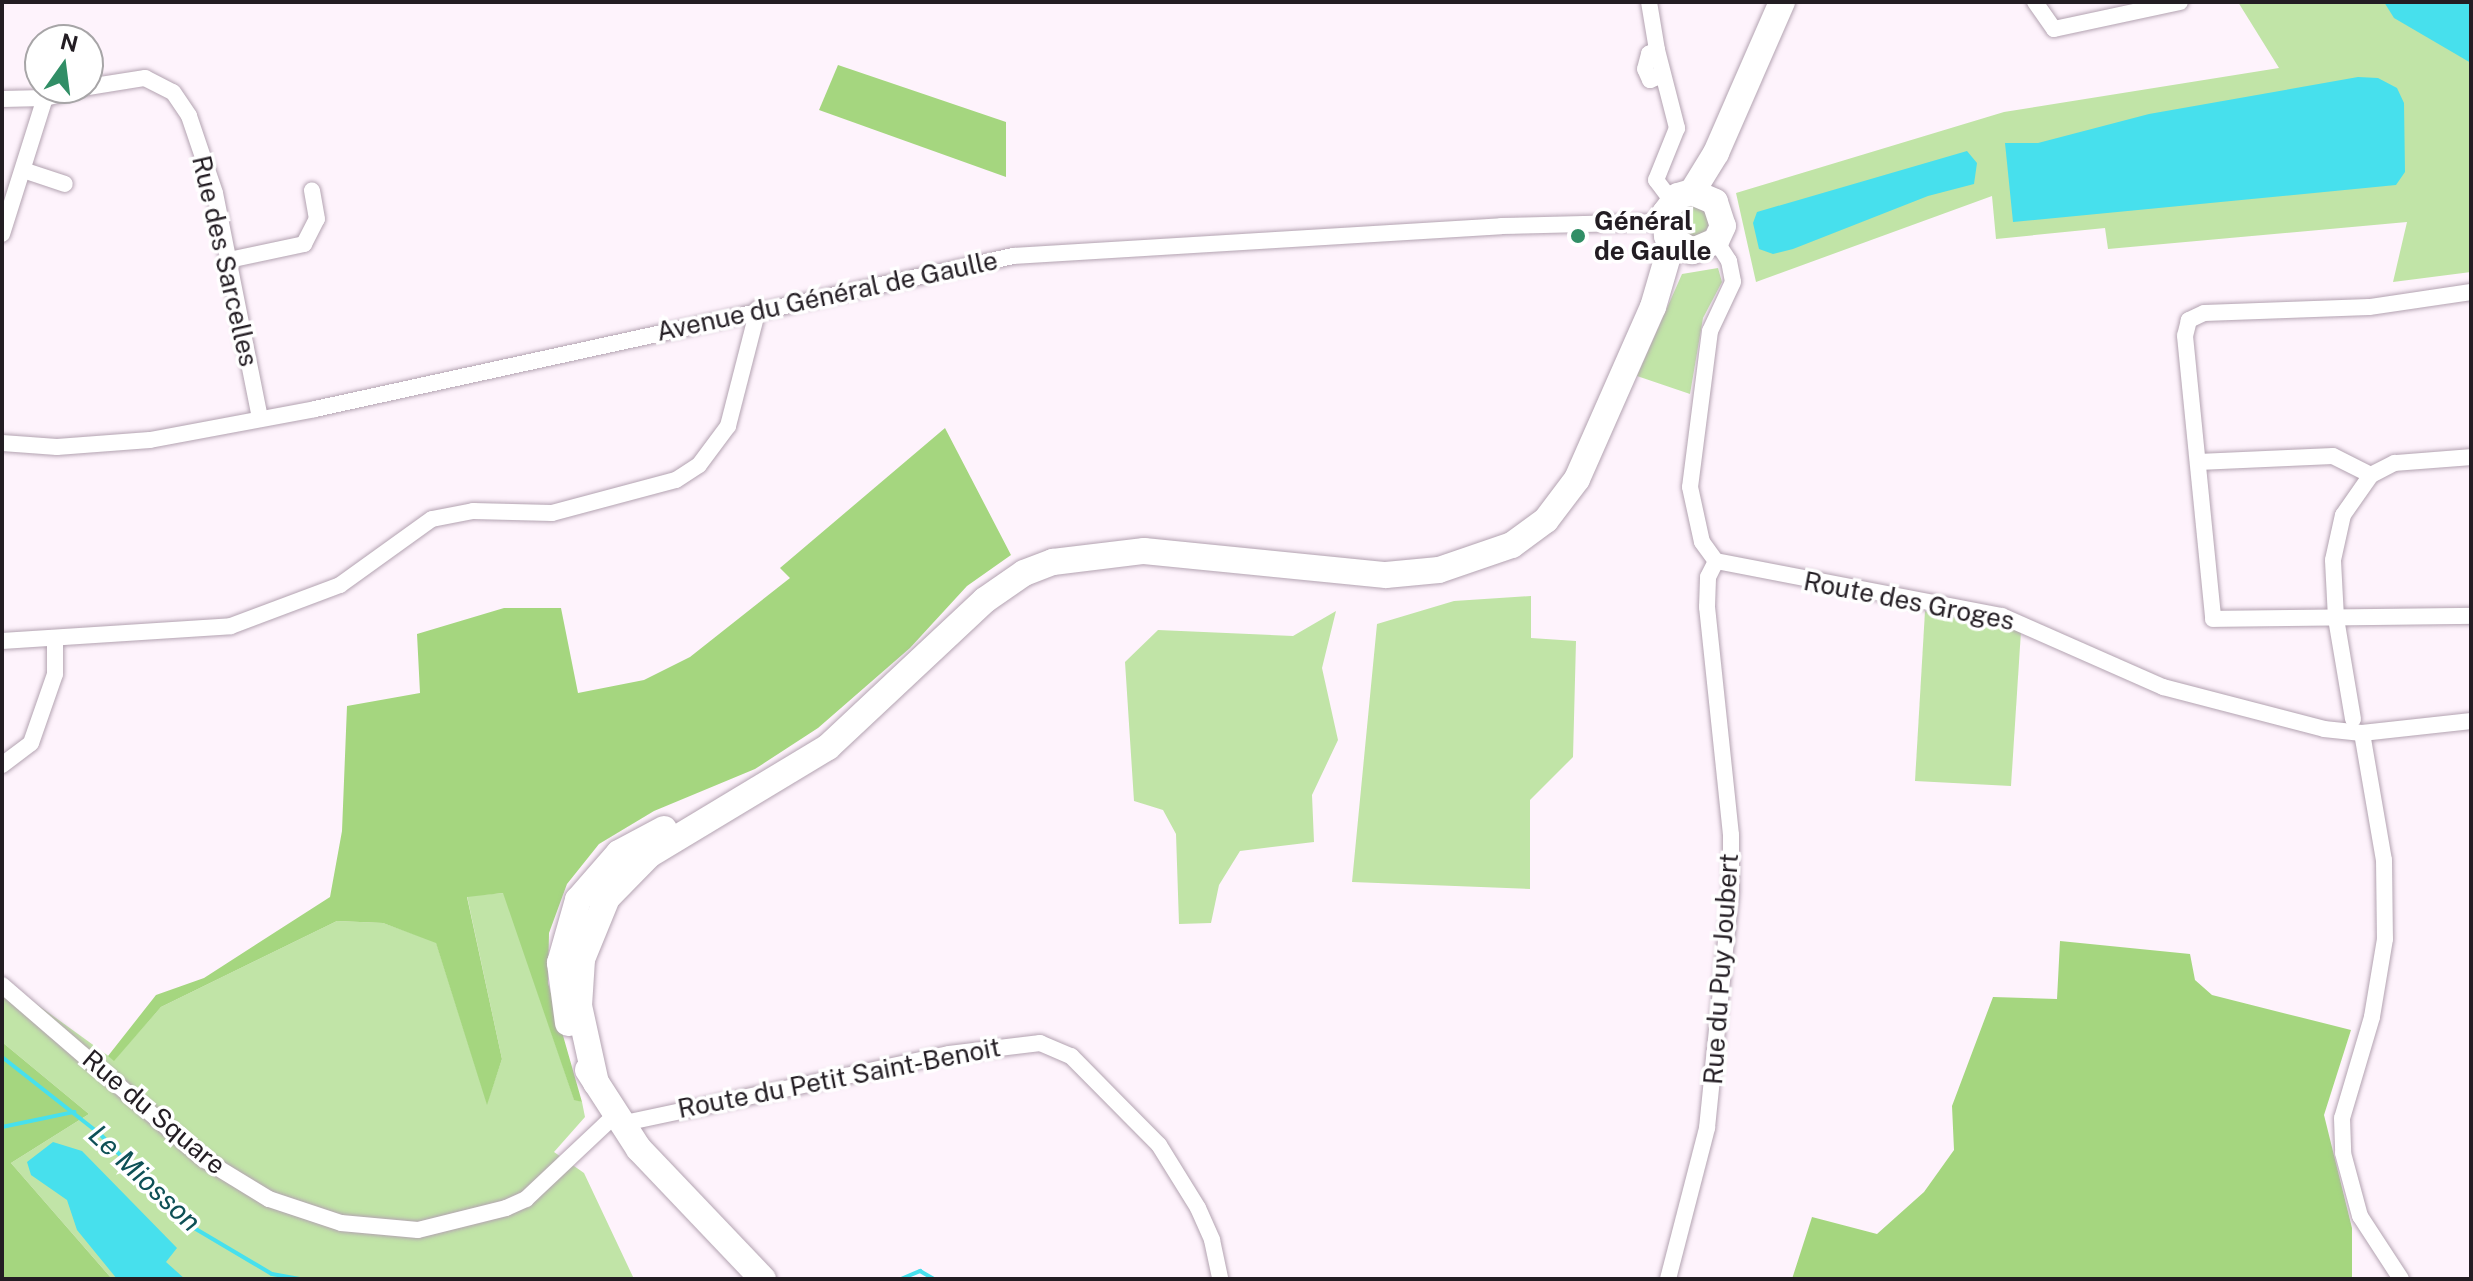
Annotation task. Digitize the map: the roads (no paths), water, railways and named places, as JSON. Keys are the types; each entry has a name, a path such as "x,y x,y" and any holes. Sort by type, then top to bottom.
{"main road":[{"path":"763,1279 617,1120 571,1033 560,985 563,941 578,900 604,865 638,841 739,802 828,747 1004,586 1053,562 1144,551 1386,575 1439,570 1512,545 1546,520 1577,479 1782,2"}],"street":[{"path":"1649,2 1662,75 1677,128 1656,180 1689,222 1729,261 1733,282 1710,331 1690,487 1698,531 1716,561"},
{"path":"2035,2 2054,29 2180,2"},
{"name":"Rue des Sarcelles","path":"104,85 145,78 173,92 183,105 215,193 260,419"},
{"path":"2,99 24,98"},
{"path":"2,234 43,104"},
{"path":"23,170 65,184"},
{"path":"229,260 304,244 317,219 312,190"},
{"name":"Avenue du Général de Gaulle","path":"2,443 106,446 260,419 949,267 1064,250 1689,222"},
{"path":"2471,292 2369,307 2195,315 2185,336 2213,619 2471,616"},
{"path":"2,641 55,640 231,626 340,585 432,519 473,511 552,513 676,480 699,465 728,426 758,309"},
{"path":"2198,462 2333,456 2371,475"},
{"path":"2401,1279 2360,1216 2343,1153 2342,1118 2372,1017 2385,939 2384,860 2336,618 2336,537 2350,503 2371,475 2395,463 2471,457"},
{"name":"Route des Groges","path":"1716,561 2002,616 2163,687 2324,729 2471,721"},
{"name":"Rue du Puy Joubert","path":"1668,1279 1707,1128 1731,891 1731,835 1707,607 1708,577 1716,561"},
{"path":"2,765 31,743 55,674 55,640"},
{"name":"Rue du Square","path":"2,985 205,1160 269,1199 341,1223 418,1230 506,1208 526,1199 617,1120"},
{"name":"Route du Petit Saint-Benoit","path":"617,1120 949,1054 1040,1043 1071,1056 1159,1145 1198,1208 1212,1240 1220,1279"}],"water":[{"path":"2384,2 2471,2 2471,63 2394,18"},
{"path":"2358,77 2378,78 2397,88 2404,103 2405,172 2396,185 2013,222 2005,143 2038,143 2149,114"},
{"path":"1967,151 1977,163 1974,184 1928,196 1793,249 1773,254 1759,249 1753,223 1757,212"},
{"path":"53,1142 82,1151 177,1248 166,1262 185,1279 117,1279 77,1230 67,1200 31,1175 27,1162"}],"waterway":[{"name":"Le Miosson","path":"2,1057 100,1134 184,1222 272,1274 300,1279"},
{"path":"2,1127 74,1112"},
{"name":"Le Miosson","path":"901,1279 920,1271 934,1279"}],"place":[{"name":"Général de Gaulle","path":"1578,236"}]}
